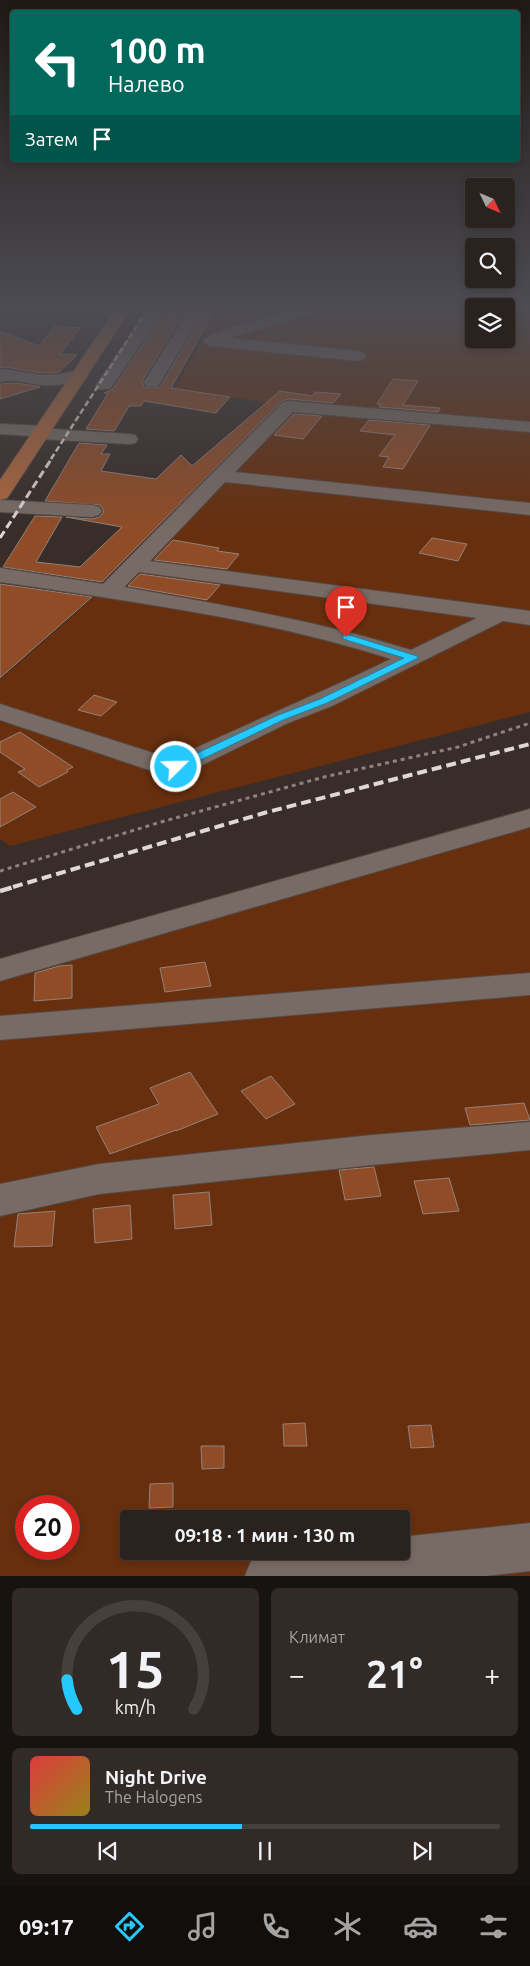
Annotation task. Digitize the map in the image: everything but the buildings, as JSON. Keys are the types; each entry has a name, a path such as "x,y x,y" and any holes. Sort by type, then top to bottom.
{"main road":[{"path":"0,494 74,384"}],"street":[{"path":"30,384 66,396"},
{"path":"108,591 289,406 530,427"},
{"path":"0,429 129,438"},
{"path":"221,476 530,509"},
{"path":"0,506 92,511"},
{"path":"133,565 530,618"},
{"path":"0,575 108,591 294,625 346,637 413,658"},
{"path":"0,712 176,767 279,718 323,701 499,614"},
{"path":"0,970 530,818"},
{"path":"0,1028 530,984"},
{"path":"0,1200 99,1179 372,1150 530,1136"},
{"path":"269,1576 530,1547"}],"path":[{"path":"0,871 171,819 324,776 458,747 530,724"}],"shaded area":[{"path":"178,384 530,384 530,712 10,846 0,839 0,680 105,587 283,405 175,389"},
{"path":"530,813 530,1576 0,1576 0,964"}],"railway":[{"path":"51,459 100,384"},
{"path":"0,538 52,458"},
{"path":"13,887 264,813 530,744"},
{"path":"0,891 17,886"}],"route":[{"path":"176,767 413,658 346,637"}]}
